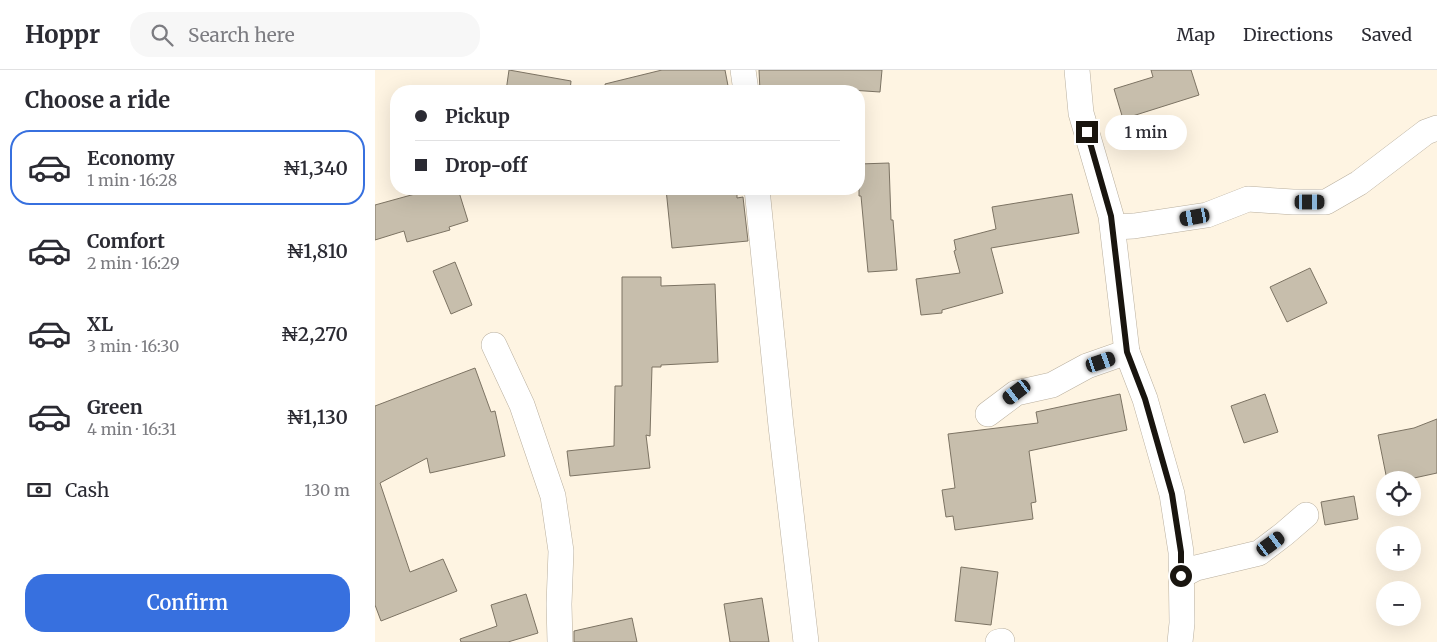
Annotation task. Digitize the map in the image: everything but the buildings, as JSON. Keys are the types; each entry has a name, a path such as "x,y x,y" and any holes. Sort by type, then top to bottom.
{"street":[{"path":"743,70 746,85"},
{"path":"1077,70 1081,113 1113,227 1127,352 1145,399 1172,494 1181,552 1182,623 1180,642"},
{"path":"1113,227 1134,226 1207,215 1248,199 1326,202 1359,183 1426,132 1437,128"},
{"path":"758,195 806,642"},
{"path":"494,345 522,405 553,496 561,551 560,642"},
{"path":"988,414 1017,392 1051,385 1087,366 1127,352"},
{"path":"1181,576 1196,568 1259,553 1306,515"}],"route":[{"path":"1087,132 1111,216 1127,352 1145,399 1172,494 1181,552 1181,576"}]}
